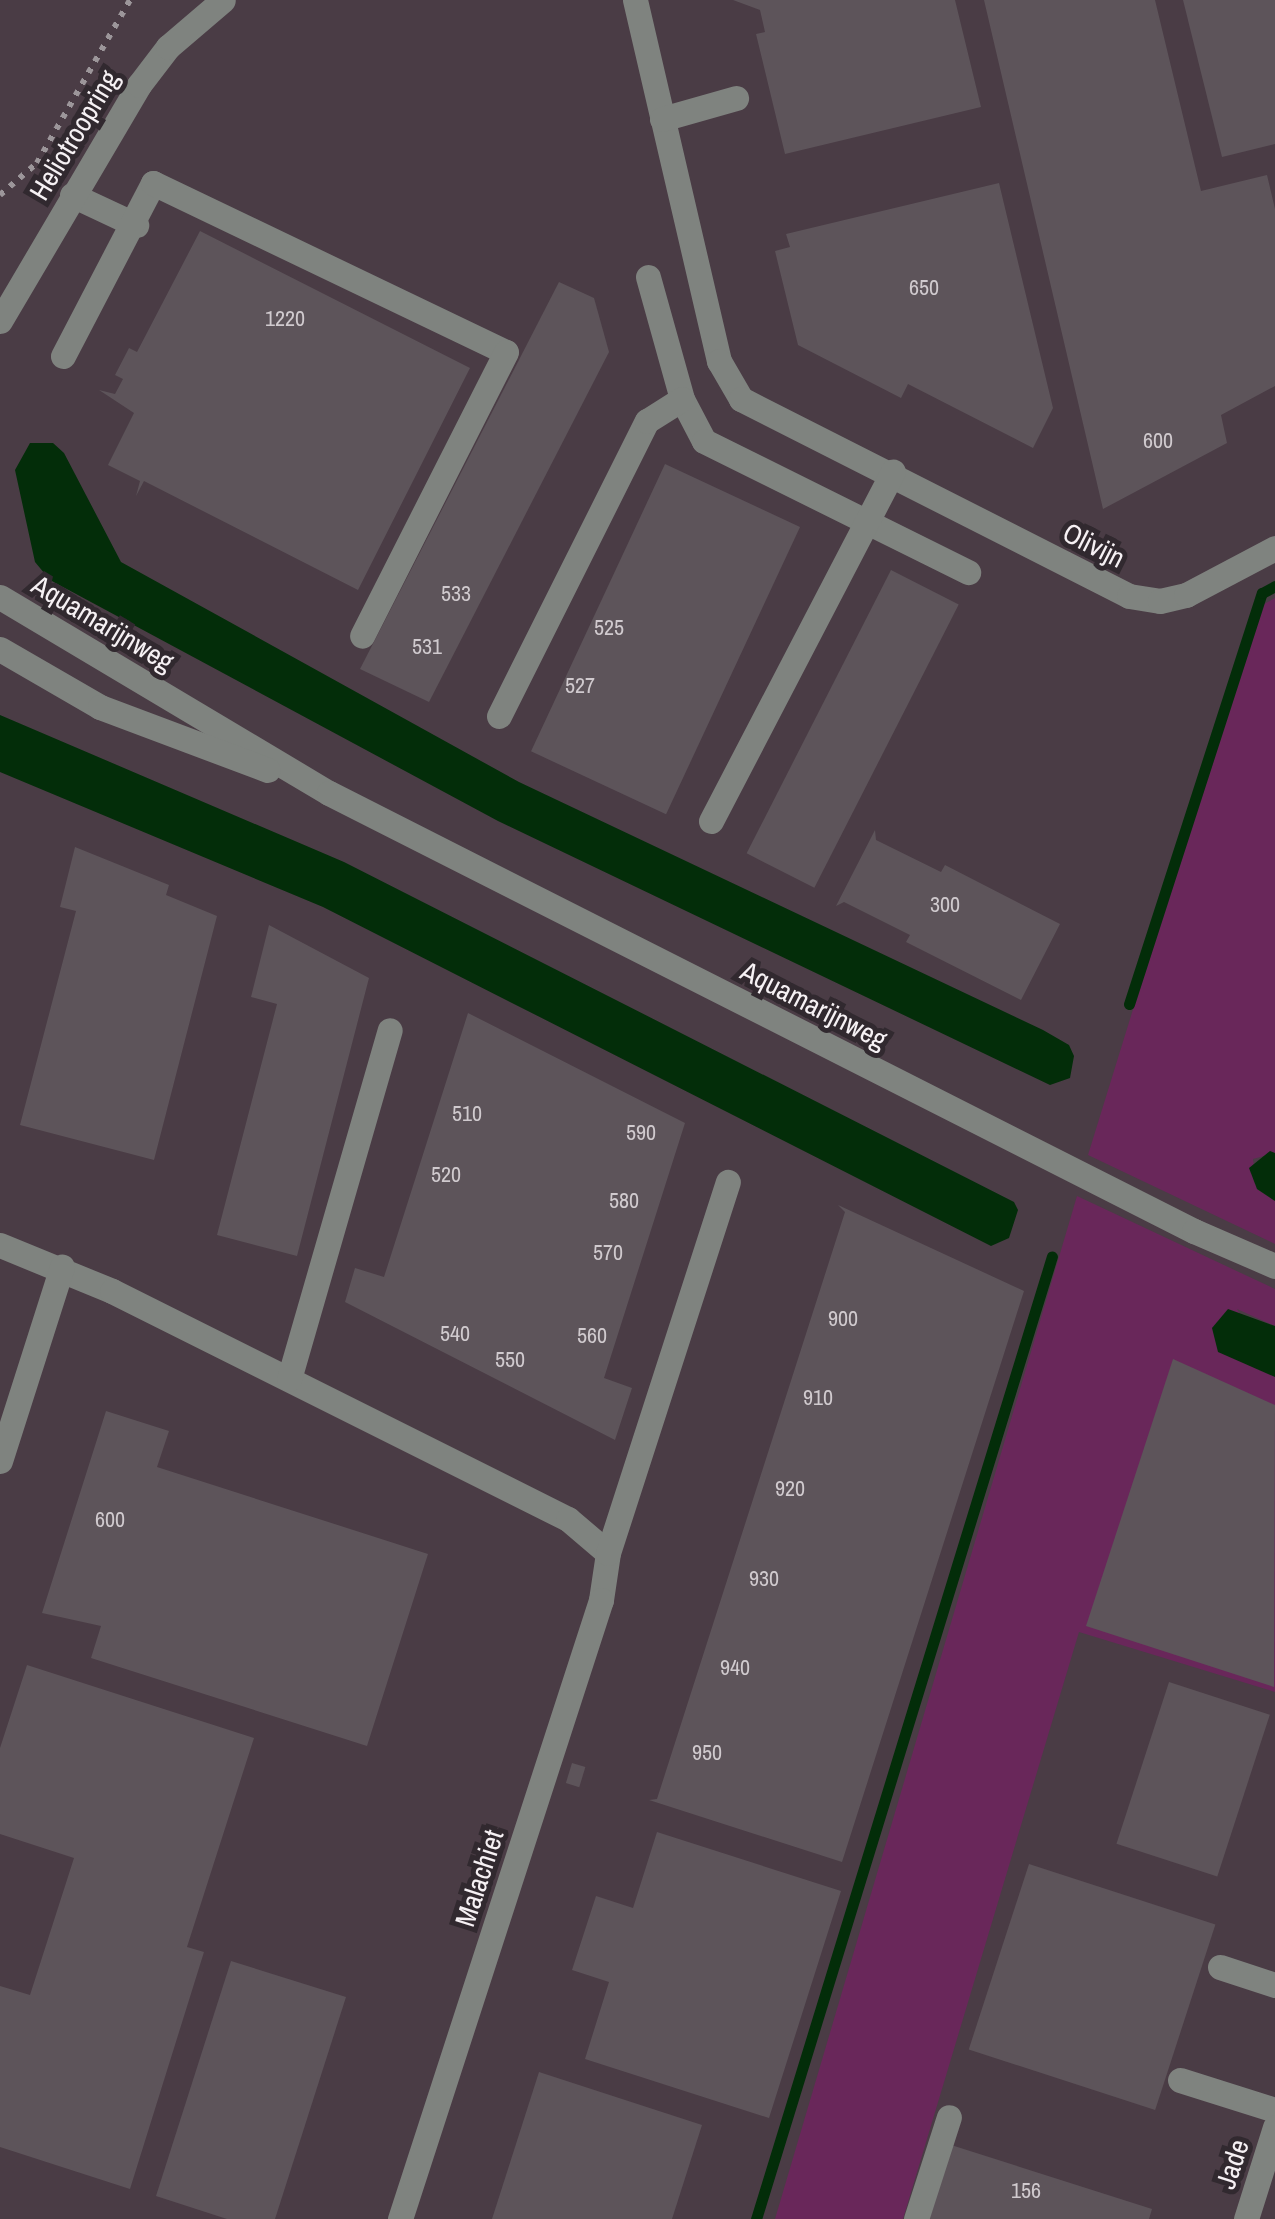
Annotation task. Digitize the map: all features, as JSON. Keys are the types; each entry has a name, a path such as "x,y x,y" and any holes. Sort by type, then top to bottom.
{"street":[{"name":"Olivijn","path":"634,0 719,361 741,398 893,472 1128,596 1160,601 1186,595 1275,548"},
{"name":"Heliotroopring","path":"0,321 10,276 72,195 139,84 168,46 220,1"},
{"path":"662,119 736,98"},
{"path":"63,356 136,226 153,183 506,352 362,636"},
{"path":"72,195 136,226"},
{"path":"648,277 682,399 704,441 968,572"},
{"path":"674,371 719,361"},
{"path":"499,716 647,421 682,399"},
{"path":"711,822 893,472"},
{"name":"Aquamarijnweg","path":"0,596 329,792 1159,1213 1275,1266"},
{"name":"Aquamarijnweg","path":"0,649 100,707 329,792"},
{"path":"288,1379 390,1030"},
{"name":"Malachiet","path":"400,2219 601,1600 608,1553 728,1182"},
{"path":"0,1245 62,1267 568,1519 608,1553"},
{"path":"0,1461 62,1267"},
{"path":"1220,1968 1275,1985"},
{"path":"1180,2080 1275,2110"},
{"path":"916,2219 949,2118"},
{"name":"Jade","path":"1246,2219 1275,2127"}],"path":[{"name":"Heliotroopring","path":"0,196 37,163 130,0"}],"shaded area":[{"path":"0,0 1275,0 1275,2219 0,2219"},
{"path":"30,443 53,443 64,453 121,562 519,782 1043,1030 1069,1045 1074,1056 1070,1078 1050,1085 498,821 50,580 35,562 15,470"},
{"path":"1275,598 1275,1153 1253,1159 1257,1189 1275,1201 1275,1244 1088,1155 1257,608"},
{"path":"0,715 344,862 1014,1202 1018,1210 1009,1238 991,1246 323,907 0,772"},
{"path":"1270,1151 1275,1153 1275,1201 1257,1189 1249,1168"},
{"path":"1077,1196 1275,1289 1275,1326 1237,1309 1275,1376 1275,1692 1079,1632 903,2219 775,2219"},
{"path":"1228,1309 1275,1326 1275,1377 1218,1352 1212,1328"}],"building":[{"path":"733,0 955,0 981,107 785,154 756,34 765,32 760,10"},
{"path":"984,0 1155,0 1201,191 1267,175 1275,209 1275,386 1221,415 1227,443 1103,509"},
{"path":"1183,0 1275,0 1275,144 1222,157"},
{"path":"999,183 1053,408 1033,448 908,384 901,398 798,345 775,251 790,247 786,234"},
{"path":"200,231 470,368 358,590 144,481 136,496 140,481 108,465 134,413 99,390 115,394 123,379 115,375 129,348 137,352"},
{"path":"559,282 594,298 609,352 429,702 360,669"},
{"path":"665,464 800,527 666,814 531,751"},
{"path":"891,570 959,605 814,888 747,853"},
{"path":"875,830 876,840 941,872 945,865 1060,924 1021,1000 906,942 910,935 844,902 836,906"},
{"path":"75,847 169,885 166,895 217,916 154,1160 20,1125 76,911 60,907"},
{"path":"269,925 369,978 297,1256 217,1235 277,1004 251,997"},
{"path":"468,1013 685,1123 604,1378 632,1388 615,1440 345,1302 355,1268 384,1277"},
{"path":"838,1205 1024,1291 842,1862 649,1800 657,1799 845,1212"},
{"path":"1173,1359 1275,1405 1274,1687 1086,1626"},
{"path":"106,1411 169,1431 157,1467 428,1554 367,1746 91,1658 101,1626 42,1613"},
{"path":"27,1665 254,1738 187,1947 204,1952 130,2189 0,2147 0,1986 30,1995 74,1858 0,1834 0,1748"},
{"path":"1169,1682 1270,1715 1217,1876 1116,1844"},
{"path":"572,1763 585,1767 579,1787 566,1783"},
{"path":"657,1832 841,1891 769,2118 585,2059 609,1982 572,1970 596,1896 633,1908"},
{"path":"1029,1864 1215,1925 1155,2110 969,2049"},
{"path":"231,1961 346,1997 275,2219 227,2219 156,2196"},
{"path":"539,2072 702,2125 672,2219 492,2219"},
{"path":"948,2144 1152,2209 1149,2219 924,2219"}],"waterway":[{"path":"1129,1004 1262,593 1275,586"},
{"path":"756,2219 1052,1256"}]}
